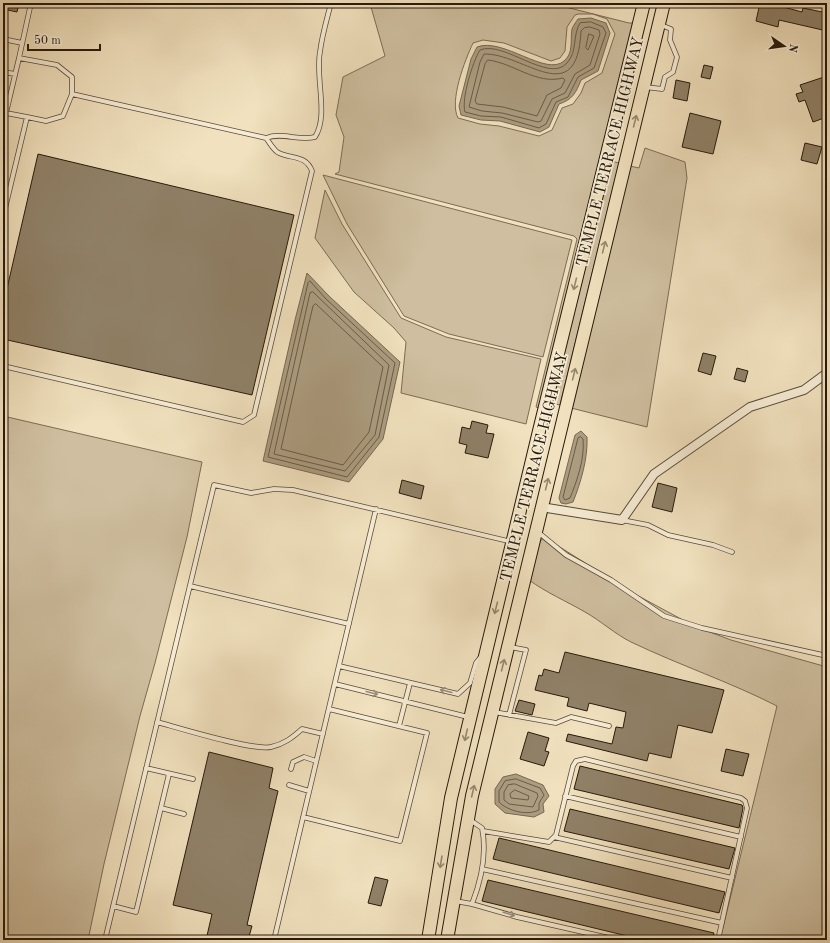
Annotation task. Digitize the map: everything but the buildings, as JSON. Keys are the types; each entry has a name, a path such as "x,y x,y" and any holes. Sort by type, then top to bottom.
{"main road":[{"name":"TEMPLE TERRACE HIGHWAY","path":"428,940 451,798 644,3"},
{"name":"TEMPLE TERRACE HIGHWAY","path":"447,940 468,819 492,711 664,3"},
{"path":"625,83 643,87"},
{"path":"545,407 565,412"}],"street":[{"path":"542,507 622,520 654,474 750,407 804,390 827,373"}],"lane":[{"path":"3,126 31,3"},
{"path":"72,94 266,138 274,135 307,139 315,137 318,132 321,114 318,74 320,52 331,3"},
{"path":"643,87 662,89 665,77 673,72 677,57 670,40 671,29 658,24"},
{"path":"3,39 22,43"},
{"path":"5,113 46,121 63,116 72,94 72,77 57,65 19,58"},
{"path":"3,72 15,74"},
{"path":"3,217 26,117"},
{"path":"3,366 244,422 254,415 312,171 309,164 304,160 278,153 266,138"},
{"path":"105,940 214,485 251,493 274,489 293,490 512,542"},
{"path":"274,940 376,510"},
{"path":"622,520 648,525 668,534 713,545 732,552"},
{"path":"536,530 566,555 611,580 664,616 702,628 827,656"},
{"path":"190,586 349,624"},
{"path":"508,646 526,650 509,715"},
{"path":"339,666 458,694 470,683 476,664 486,649"},
{"path":"399,726 410,683"},
{"path":"334,684 470,718"},
{"path":"303,817 400,841 427,733 328,709"},
{"path":"492,711 556,723 571,717 609,726"},
{"path":"157,722 245,744 269,747 289,741 302,729 323,734"},
{"path":"291,769 293,762 304,757 316,760"},
{"path":"483,831 549,842 554,837 573,766 576,761 585,759 741,798 745,801 747,808 718,940"},
{"path":"146,768 193,779"},
{"path":"113,906 136,912 169,774"},
{"path":"289,786 309,791"},
{"path":"565,796 741,837"},
{"path":"161,808 184,814"},
{"path":"468,819 477,823 483,831 482,869 478,889 472,904"},
{"path":"554,837 732,878"},
{"path":"482,869 722,923"},
{"path":"454,901 472,904 618,940"}],"shaded area":[{"path":"372,3 550,3 634,23 539,408 536,407 577,239 574,236 335,174 339,172 344,137 336,115 343,77 385,56 371,7","holes":["593,14 607,19 615,34 602,73 585,83 581,93 573,104 562,108 552,130 539,136 458,118 455,102 459,80 473,43 483,40 504,43 551,61 560,58 565,51 567,27 575,15"]},
{"path":"645,148 685,162 687,178 647,427 571,408 630,166 639,168"},
{"path":"611,161 619,163 560,405 551,403"},
{"path":"323,175 572,240 543,357 449,334 404,316 347,224"},
{"path":"325,190 342,224 401,318 446,337 541,359 526,424 401,393 406,342 394,328 354,292 315,238"},
{"path":"3,416 202,462 187,537 140,716 104,864 88,940 3,940"},
{"path":"544,537 631,592 694,626 731,640 827,667 827,940 720,940 777,706 631,642 578,608 529,580 538,544"}],"water":[{"path":"591,18 606,23 610,33 598,71 581,80 573,95 559,104 549,127 540,132 500,121 481,120 461,115 459,106 471,59 477,47 487,45 499,47 535,61 556,65 564,61 569,54 572,29 578,19"},
{"path":"307,273 329,296 400,362 383,439 349,482 263,461"},
{"path":"581,431 587,437 587,445 581,478 573,502 566,504 561,503 559,498 575,435"},
{"path":"516,774 543,785 549,796 543,804 544,812 534,817 505,813 495,804 495,789 503,777"}]}
